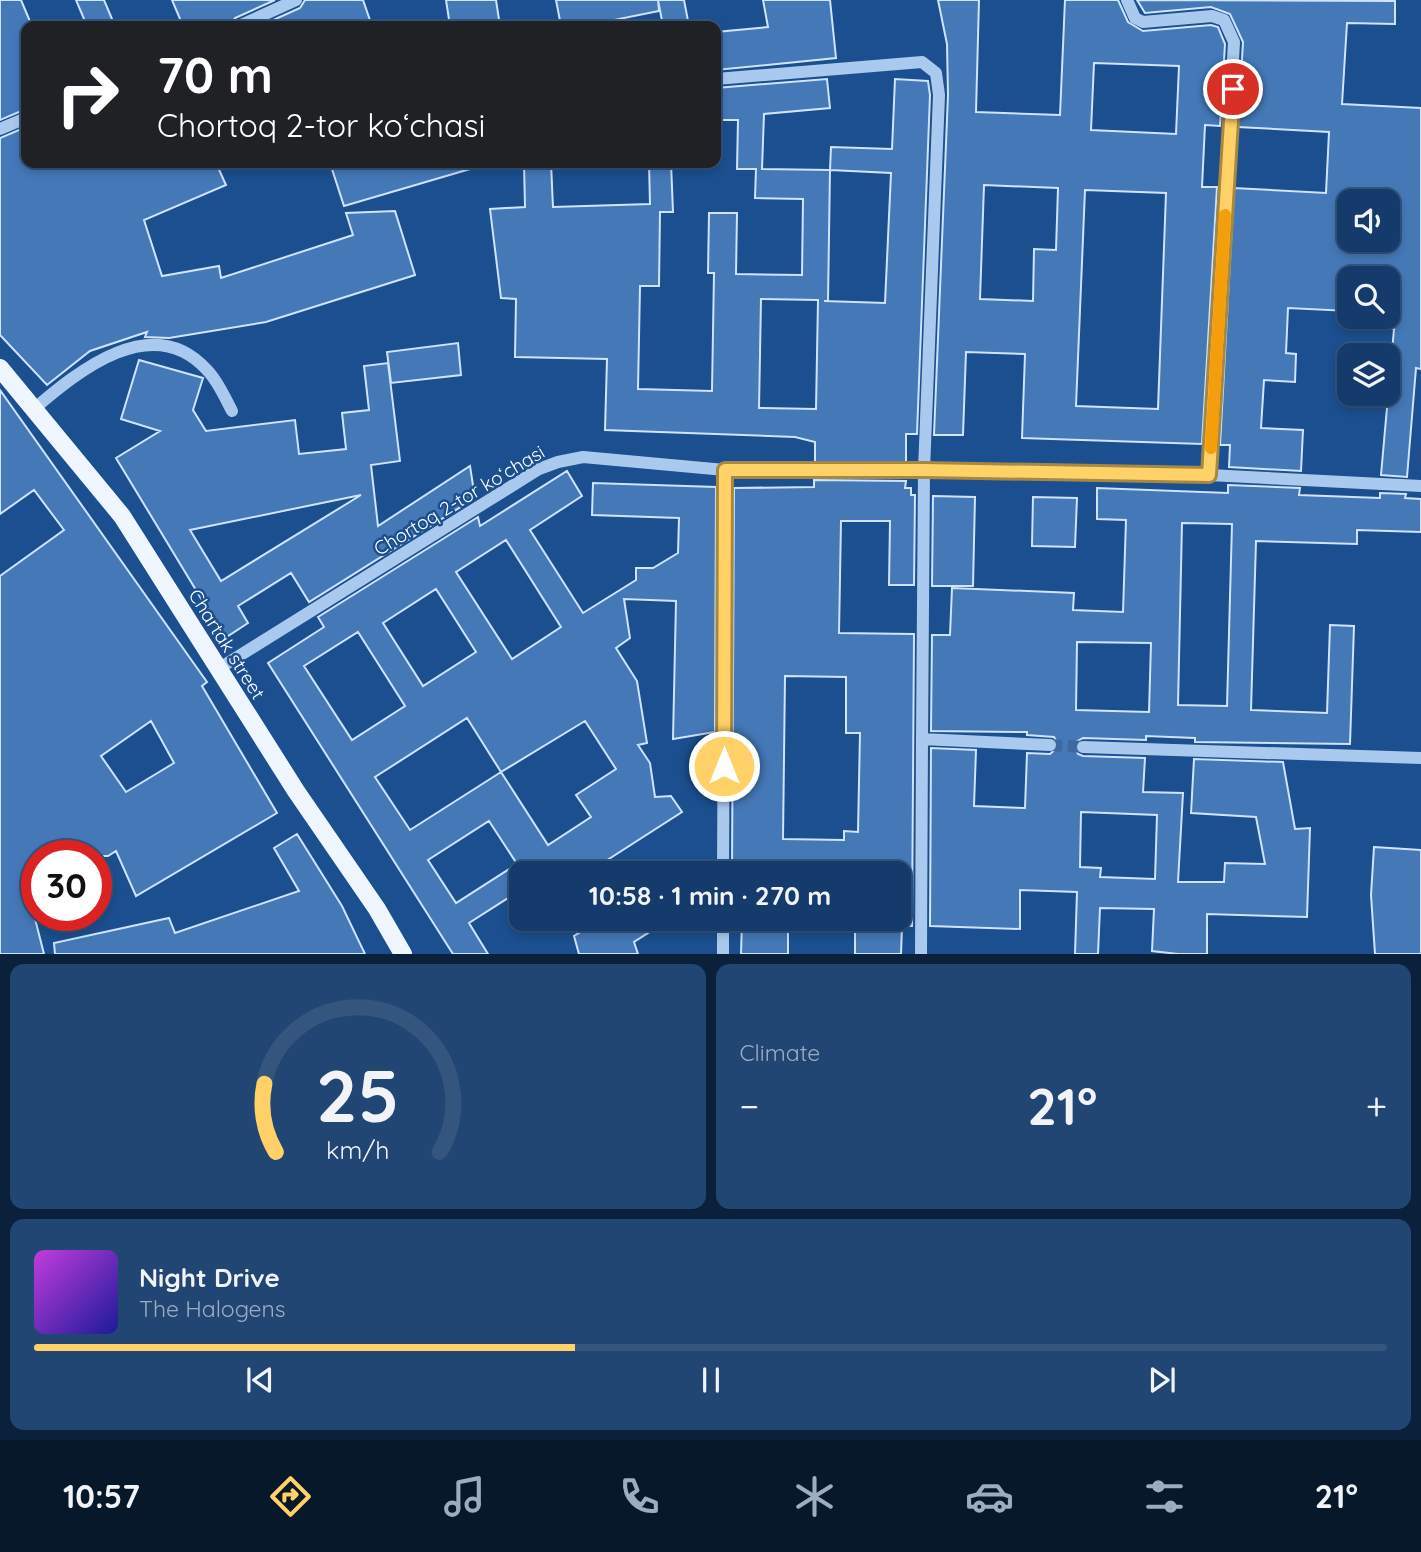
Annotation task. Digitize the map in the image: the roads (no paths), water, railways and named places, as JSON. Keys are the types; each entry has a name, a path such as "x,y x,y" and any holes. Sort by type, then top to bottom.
{"main road":[{"name":"Chartak street","path":"0,368 122,516 296,791 377,909 403,954"}],"street":[{"path":"250,21 296,0"},
{"path":"1127,0 1135,18 1143,22 1212,16 1224,20 1234,42 1209,475"},
{"path":"721,79 922,62 936,73 939,95 924,470 921,954"},
{"path":"0,129 21,120"},
{"path":"34,409 75,374 137,345 170,347 189,355 208,370 232,411"},
{"name":"Chortoq 2-tor koʻchasi","path":"218,669 539,469 583,457 725,470 1209,475 1421,486"},
{"path":"723,861 725,470"},
{"path":"922,739 1050,745"},
{"path":"1083,747 1421,758"},
{"path":"723,931 723,954"}],"tunnel":[{"path":"1050,745 1083,747"}]}
